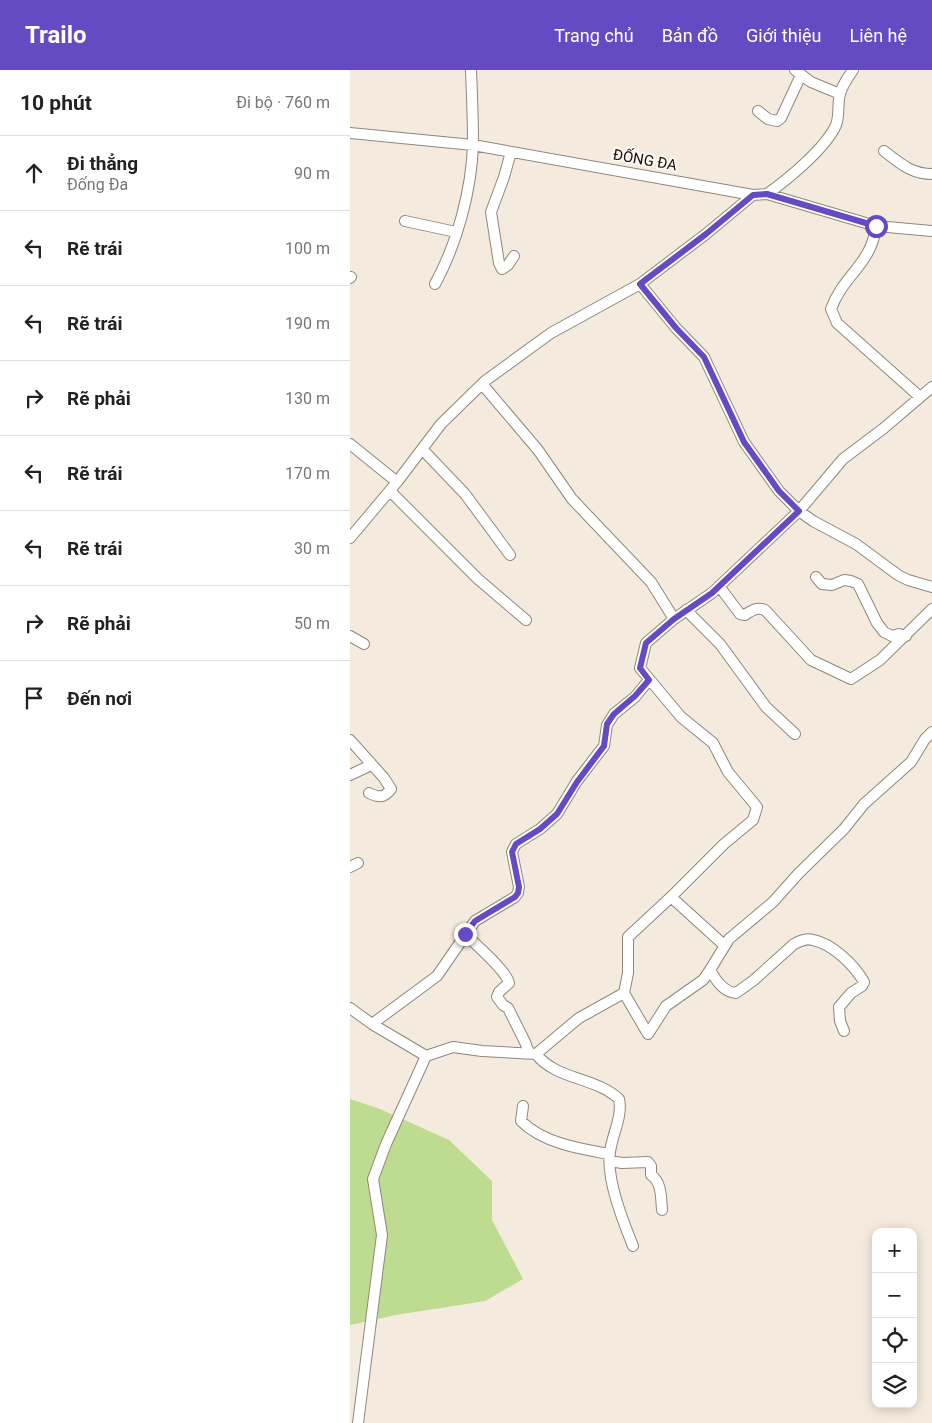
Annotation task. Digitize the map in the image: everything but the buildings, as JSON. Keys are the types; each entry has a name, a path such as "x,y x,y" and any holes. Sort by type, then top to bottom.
{"street":[{"path":"435,284 442,271 456,232 468,191 473,145 471,70"},
{"path":"767,194 786,181 831,134 839,117 840,94 853,70"},
{"path":"758,111 768,119 777,121 781,118 798,73 819,86 840,94"},
{"name":"ĐỐNG ĐA","path":"350,132 473,145 753,195 767,194 876,226 932,231"},
{"path":"884,151 908,169 932,174"},
{"path":"512,152 490,212 499,263 502,269 508,265 514,256"},
{"path":"350,538 390,491 441,424 482,384 551,333 640,284 706,234 753,195"},
{"path":"405,221 456,232"},
{"path":"876,226 874,239 868,254 838,293 832,309 837,323 920,397"},
{"path":"640,284 676,328 704,357 744,442 779,491 799,511 813,521 856,544 908,580 932,587"},
{"path":"482,384 538,450 572,499 651,582 674,619"},
{"path":"932,387 884,428 843,459 799,511 719,586 674,619 646,643 640,668 681,717 713,743 728,772 757,807 753,820 724,844 672,897 628,937 628,973 624,993 648,1034 666,1006 703,980 724,945 773,902 798,874 844,829 864,804 911,762 925,739 932,732"},
{"path":"350,444 397,482"},
{"path":"422,450 465,494 510,555"},
{"path":"390,491 478,579 526,620"},
{"path":"816,577 822,584 832,585 844,580 858,584 877,624 884,632 892,636 899,634 906,636"},
{"path":"719,586 740,614 745,615 760,608 765,610 810,660 851,679 880,660 932,609"},
{"path":"686,610 720,644 766,707 795,734"},
{"path":"350,636 364,644"},
{"path":"372,1024 437,976 475,921 515,897 519,887 512,852 516,844 540,829 557,814 577,782 604,746 607,724 614,714 635,696 649,680"},
{"path":"350,740 391,789 386,795 378,798 369,793"},
{"path":"350,775 368,766 370,762"},
{"path":"672,897 724,945"},
{"path":"465,934 493,961 508,979 510,983 499,992 497,997 508,1008 532,1054 542,1062 563,1073 602,1087 619,1099 620,1110 610,1157 616,1197 633,1246"},
{"path":"710,970 726,990 736,993 754,980 794,944 801,940 818,942 838,953 864,982 839,1007 840,1021 844,1031"},
{"path":"358,1423 382,1235 373,1180 426,1056 453,1047 532,1054 580,1018 624,993"},
{"path":"350,1008 372,1024 426,1056"},
{"path":"523,1106 521,1121 530,1129 549,1139 610,1157 622,1163 648,1162 651,1166 651,1175 656,1178 660,1188 662,1210"}],"green space":[{"path":"350,1099 380,1109 449,1140 492,1181 492,1220 523,1279 485,1301 396,1315 350,1325"}],"route":[{"path":"465,934 475,921 515,897 518,893 518,879 512,852 516,844 540,829 557,814 577,782 604,746 607,724 614,714 635,696 649,680 640,668 646,643 674,619 712,593 799,511 779,491 744,442 704,357 676,328 640,284 706,234 753,195 767,194 876,226"}]}
